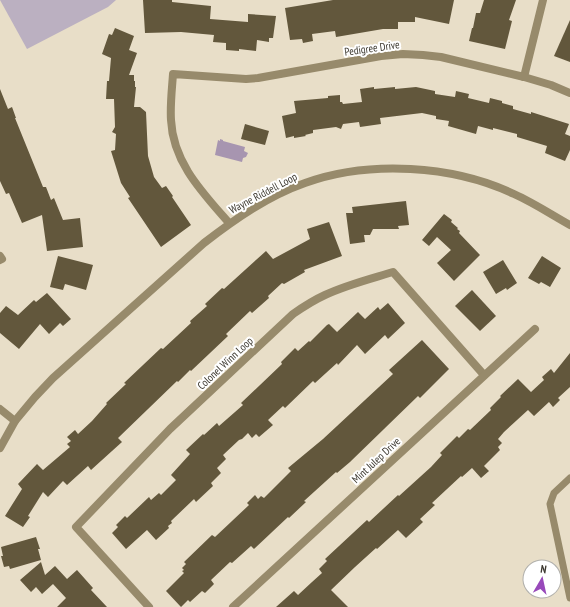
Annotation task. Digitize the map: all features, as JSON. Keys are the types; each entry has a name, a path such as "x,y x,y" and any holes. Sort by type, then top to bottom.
{"street":[{"path":"524,77 543,0"},
{"name":"Pedigree Drive","path":"230,223 189,174 180,159 171,120 173,74 246,79 258,78 381,56 403,54 441,57 524,77 570,93"},
{"name":"Wayne Riddell Loop","path":"0,448 14,421 53,378 204,244 230,223 255,207 304,183 330,176 394,168 428,170 485,183 514,194 570,225"},
{"path":"0,256 2,260 0,260"},
{"name":"Colonel Winn Loop","path":"149,607 76,527 170,429 293,314 309,303 325,295 393,272 484,375"},
{"name":"Mint Julep Drive","path":"233,607 535,329"},
{"path":"0,409 14,421"}],"lane":[{"path":"570,478 554,493 550,504 570,598"}],"shaded area":[{"path":"0,0 116,0 108,7 27,49"},
{"path":"220,139 245,147 244,151 248,153 246,157 243,158 242,162 215,155 218,140 220,141"}],"building":[{"path":"143,0 172,0 172,2 211,6 210,19 248,22 248,14 276,16 273,38 269,38 269,42 257,40 256,51 239,49 239,51 226,50 226,43 213,42 214,35 181,32 145,33"},
{"path":"333,0 454,0 449,24 415,17 415,22 398,22 398,29 383,29 336,37 335,31 312,34 313,41 303,43 302,39 290,40 285,8"},
{"path":"484,0 516,0 509,20 512,21 505,49 469,41 476,13 480,13"},
{"path":"570,20 570,62 554,56"},
{"path":"115,28 134,36 129,50 137,53 129,75 134,75 136,87 134,107 140,107 146,112 148,156 154,177 162,188 166,186 191,225 161,247 128,198 130,197 121,183 111,151 115,150 116,134 112,132 115,127 114,99 106,99 111,58 102,54 109,34 112,35"},
{"path":"374,87 374,89 395,87 395,89 416,87 435,91 435,94 455,97 456,91 469,94 468,98 489,103 490,98 502,101 502,103 513,106 513,109 531,114 531,112 569,124 565,134 570,136 570,150 565,161 545,153 547,146 517,137 517,134 478,126 476,134 448,126 449,121 436,119 436,116 422,113 380,118 381,124 360,127 359,122 343,124 341,129 336,127 313,130 313,133 305,135 306,136 286,138 282,116 296,113 294,101 328,98 328,96 340,95 340,102 343,104 362,102 360,89"},
{"path":"0,89 8,109 12,107 43,187 46,187 51,200 54,198 63,220 80,218 83,247 47,251 42,215 22,223 9,193 6,194 0,181"},
{"path":"245,124 269,131 265,145 241,139"},
{"path":"406,201 409,225 398,226 399,229 373,229 370,235 364,235 365,242 350,244 346,213 353,213 352,207"},
{"path":"444,214 452,220 451,222 460,231 459,233 480,255 454,281 437,263 451,250 437,237 429,246 422,240"},
{"path":"329,222 342,256 304,270 305,272 284,284 282,283 268,296 269,298 252,313 250,311 226,334 228,336 191,371 190,370 178,382 177,381 118,438 122,442 91,470 88,466 67,485 63,481 48,497 43,492 23,527 5,516 22,489 18,484 37,464 43,470 70,447 67,444 71,441 67,437 75,430 78,434 92,421 107,404 106,403 126,384 124,383 161,348 163,349 191,323 190,321 207,306 205,304 222,288 224,289 266,251 273,259 310,239 307,229"},
{"path":"58,256 93,265 86,290 65,284 63,290 50,287"},
{"path":"542,256 561,268 550,287 541,282 539,284 528,278"},
{"path":"503,260 517,283 507,290 506,288 496,294 483,272"},
{"path":"472,290 496,316 480,331 455,306"},
{"path":"47,293 71,319 63,326 60,323 49,334 40,324 19,349 0,333 0,313 6,306 18,315 34,300 36,302"},
{"path":"388,303 405,323 388,339 385,335 365,354 357,345 338,365 337,363 315,383 313,381 285,408 283,406 268,420 273,425 259,437 256,434 252,438 248,433 223,455 226,459 217,468 221,473 211,483 213,486 196,502 194,499 171,521 172,523 168,526 169,528 156,540 147,530 126,549 112,533 118,527 116,525 125,516 127,518 149,497 151,500 159,493 161,495 176,480 171,475 190,454 186,450 203,434 204,435 217,423 219,426 243,405 241,403 282,364 281,362 295,348 298,351 309,341 310,342 327,325 329,324 337,332 358,312 365,319 378,307 380,310"},
{"path":"422,340 449,369 420,398 418,396 350,462 337,473 336,472 304,501 306,502 254,549 251,546 232,563 230,562 211,580 214,584 205,593 202,591 190,602 188,600 181,607 166,591 184,573 182,568 186,564 184,562 212,535 215,537 249,505 247,503 255,495 258,499 261,496 264,498 291,471 288,468 323,439 393,374 389,370"},
{"path":"570,353 570,387 558,398 560,400 553,407 549,402 534,416 528,410 504,432 498,439 502,443 498,447 500,450 484,466 489,471 481,478 472,468 462,477 461,476 432,503 435,505 420,519 423,522 406,538 398,530 377,549 376,548 331,590 348,607 276,607 294,591 298,595 322,573 319,569 327,561 325,559 367,520 369,522 431,467 442,455 440,453 457,436 459,438 468,429 470,430 491,410 490,408 501,397 500,396 518,379 531,392 544,380 542,377 551,369 554,373"},
{"path":"36,537 40,549 38,549 41,560 10,569 9,566 4,567 1,556 3,556 1,547"},
{"path":"41,562 45,575 55,566 67,579 77,570 93,588 91,590 107,607 57,607 66,598 53,584 42,594 36,587 31,592 20,580"}]}
